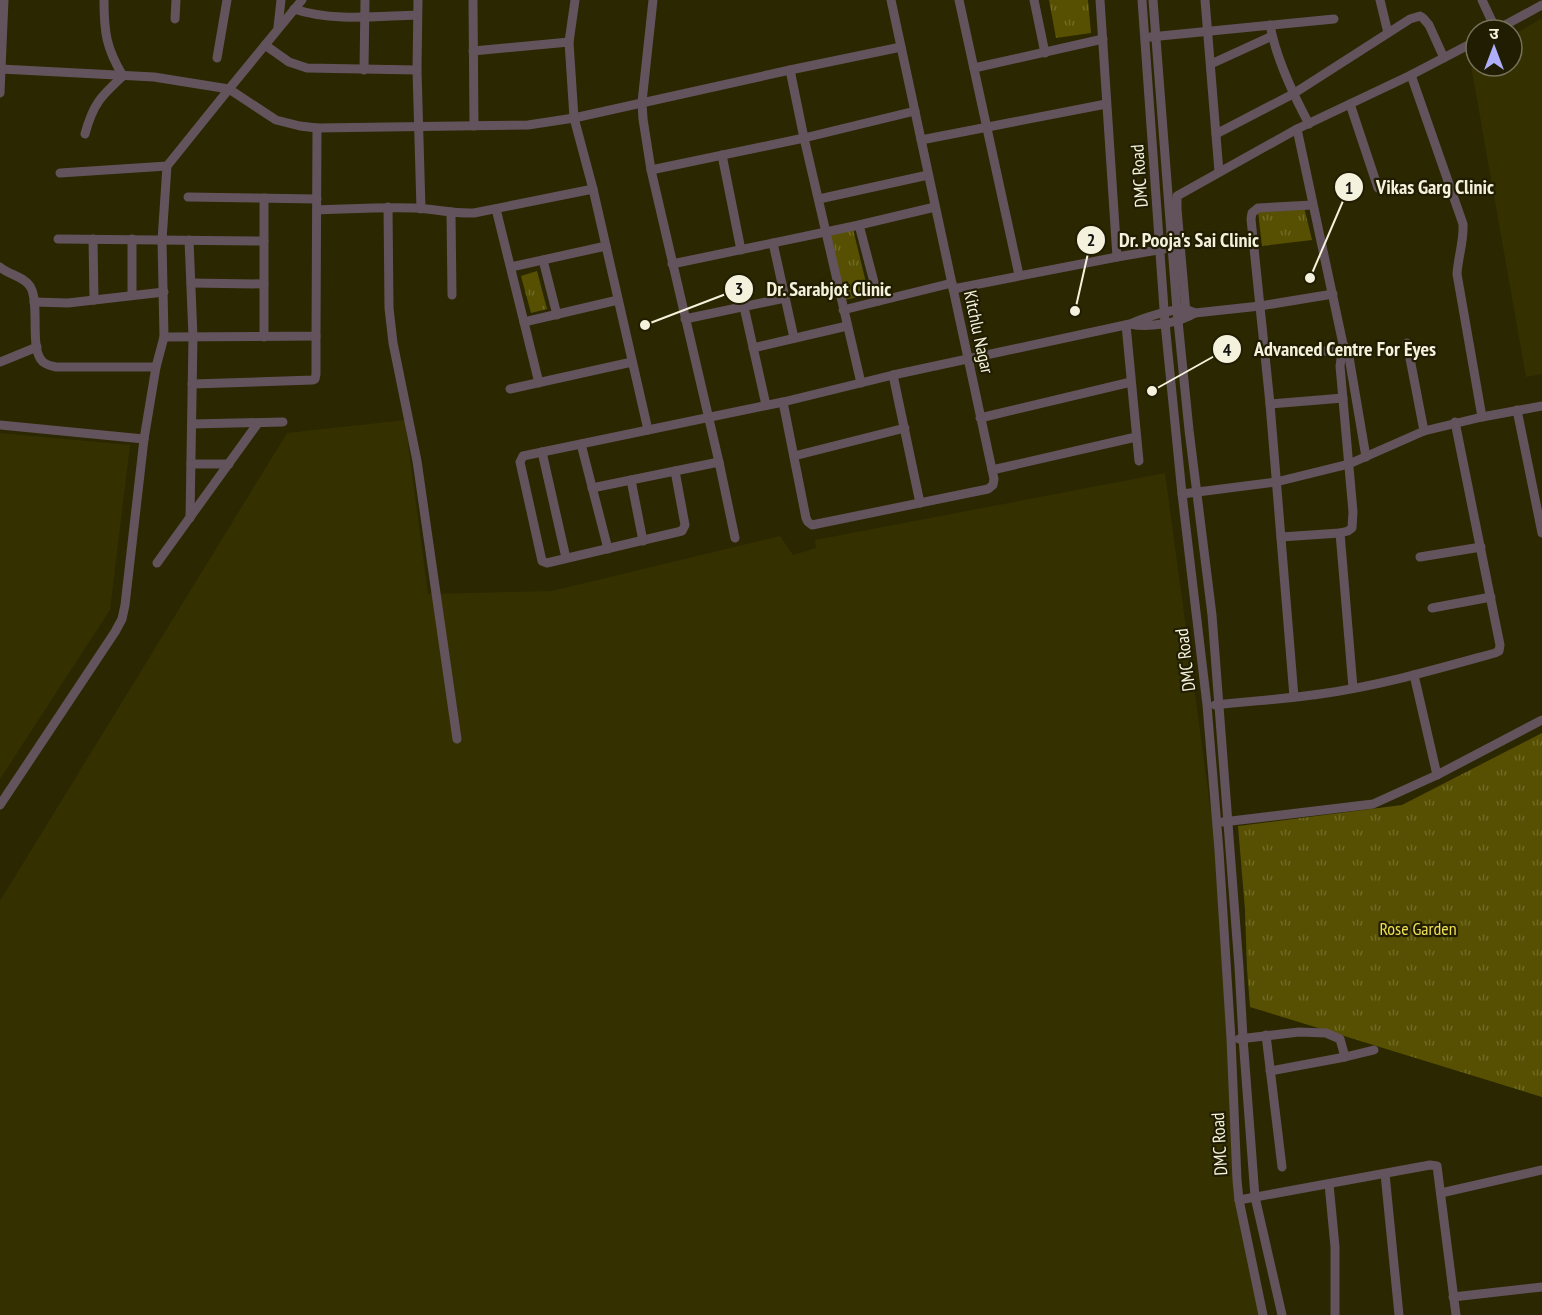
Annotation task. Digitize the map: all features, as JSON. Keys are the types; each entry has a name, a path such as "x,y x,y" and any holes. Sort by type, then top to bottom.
{"street":[{"path":"0,93 4,0"},
{"path":"104,0 106,38 123,76"},
{"path":"175,19 176,0"},
{"path":"217,58 227,0"},
{"path":"278,30 281,0"},
{"path":"0,805 120,624 125,605 144,439 156,367 164,337 162,240 167,166 302,0"},
{"path":"364,70 365,0"},
{"path":"418,0 417,70 421,209"},
{"path":"473,0 474,126"},
{"path":"575,0 569,42 574,117 594,189 648,430"},
{"path":"653,0 642,102 643,119 651,170 735,538"},
{"name":"Kitchlu Nagar","path":"891,0 992,470"},
{"path":"959,0 1019,275"},
{"path":"1034,0 1045,53"},
{"path":"1100,0 1117,257"},
{"name":"DMC Road","path":"1142,0 1165,323 1207,705 1217,822 1239,1200 1263,1315"},
{"path":"1153,0 1172,248 1182,315"},
{"path":"1205,0 1219,171"},
{"path":"1380,0 1388,33"},
{"path":"1482,0 1490,18"},
{"path":"1518,18 1542,5"},
{"path":"294,9 317,15 365,17 417,15"},
{"path":"1216,134 1293,94 1410,19 1420,16 1424,18 1444,58"},
{"path":"1145,37 1334,19"},
{"path":"1270,25 1293,94 1309,124"},
{"path":"1211,64 1272,36"},
{"path":"974,68 1103,39"},
{"path":"473,51 569,42"},
{"path":"266,45 289,62 307,68 417,70"},
{"path":"1,69 154,77 229,88 276,120 317,128 528,125 901,47"},
{"path":"1282,1315 1255,1197 1212,615 1196,492 1182,315 1176,200 1180,194 1219,171 1297,129 1464,47"},
{"path":"790,70 861,383"},
{"path":"1410,75 1463,224 1463,243 1457,274 1482,417"},
{"path":"85,134 95,106 123,76"},
{"path":"921,140 1106,104"},
{"path":"1350,104 1378,188"},
{"path":"651,170 804,138 915,111"},
{"path":"192,384 313,380 315,378 317,128"},
{"path":"1281,537 1340,533 1348,531 1353,525 1340,366 1342,347 1297,129"},
{"path":"722,155 741,250"},
{"path":"60,173 167,166"},
{"path":"819,199 928,175"},
{"path":"317,210 388,207 458,214 474,213 594,189"},
{"path":"188,197 317,199"},
{"path":"264,198 264,337"},
{"path":"1294,698 1252,213 1258,208 1312,205"},
{"path":"388,207 389,309 393,343 417,461 457,739"},
{"path":"672,264 935,207"},
{"path":"496,209 539,383"},
{"path":"451,212 452,295"},
{"path":"859,225 879,301"},
{"path":"58,239 264,241"},
{"path":"93,239 94,300"},
{"path":"132,240 132,295"},
{"path":"189,240 193,337 190,518"},
{"path":"773,243 794,338"},
{"path":"511,267 606,246"},
{"path":"843,309 953,286 1172,248"},
{"path":"543,260 557,315"},
{"path":"0,267 32,288 38,353 43,362 49,366 156,367"},
{"path":"191,283 264,284"},
{"path":"34,302 68,303 164,292"},
{"path":"675,471 685,528 679,532 643,541 547,563 542,561 520,462 523,456 783,402 894,375 1128,325 1165,323 1182,315 1260,306 1332,294"},
{"path":"685,319 785,298"},
{"path":"524,322 618,300"},
{"path":"744,307 766,405"},
{"path":"1128,325 1165,312 1182,315"},
{"path":"1128,325 1139,461"},
{"path":"753,348 847,326"},
{"path":"164,337 316,336"},
{"path":"1407,343 1424,431"},
{"path":"0,362 37,347"},
{"path":"1265,351 1342,347"},
{"path":"1342,347 1349,357 1366,458"},
{"path":"510,389 632,362"},
{"path":"894,375 920,503"},
{"path":"980,418 1131,382"},
{"path":"1270,404 1343,398"},
{"path":"783,402 808,522 812,525 988,489 994,482 992,470 1136,437"},
{"path":"1182,494 1276,482 1349,464 1424,431 1455,422 1542,406"},
{"path":"1517,410 1537,482 1542,533"},
{"path":"192,424 283,422"},
{"path":"1207,705 1294,698 1353,688 1414,675 1499,651 1500,645 1491,597 1455,422"},
{"path":"157,563 258,423"},
{"path":"0,425 144,439"},
{"path":"794,456 905,428"},
{"path":"581,444 608,549"},
{"path":"542,452 566,558"},
{"path":"592,488 719,462"},
{"path":"191,464 229,464"},
{"path":"631,480 643,541"},
{"path":"1340,533 1353,688"},
{"path":"1420,557 1481,547"},
{"path":"1432,608 1491,597"},
{"path":"1414,675 1437,775"},
{"path":"1217,822 1373,804 1437,775 1542,720"},
{"path":"1231,1039 1299,1032 1326,1033 1340,1039 1345,1057"},
{"path":"1266,1035 1282,1167"},
{"path":"1270,1071 1374,1050"},
{"path":"1239,1200 1437,1166 1456,1315"},
{"path":"1441,1192 1542,1170"},
{"path":"1385,1174 1399,1315"},
{"path":"1329,1184 1335,1247 1335,1315"},
{"path":"1453,1297 1542,1287"}],"shaded area":[{"path":"1542,18 1542,374 1526,377 1473,78 1524,78 1524,29"},
{"path":"405,420 428,594 552,591 780,536 793,555 816,548 815,540 1165,473 1213,827 1240,1201 1265,1315 0,1315 0,901 287,433"},
{"path":"0,433 130,445 110,610 0,779"}],"green space":[{"path":"1049,0 1088,0 1091,33 1056,38"},
{"path":"1304,207 1312,240 1262,246 1258,212"},
{"path":"853,229 869,295 844,300 829,234"},
{"path":"537,271 547,309 531,313 521,276"},
{"name":"Rose Garden","path":"1542,733 1542,1097 1250,1007 1238,826 1402,805"}],"place":[{"name":"Vikas Garg Clinic","path":"1310,278"},
{"name":"Dr. Pooja's Sai Clinic","path":"1075,311"},
{"name":"Dr. Sarabjot Clinic","path":"645,325"},
{"name":"Advanced Centre For Eyes","path":"1152,391"}]}
